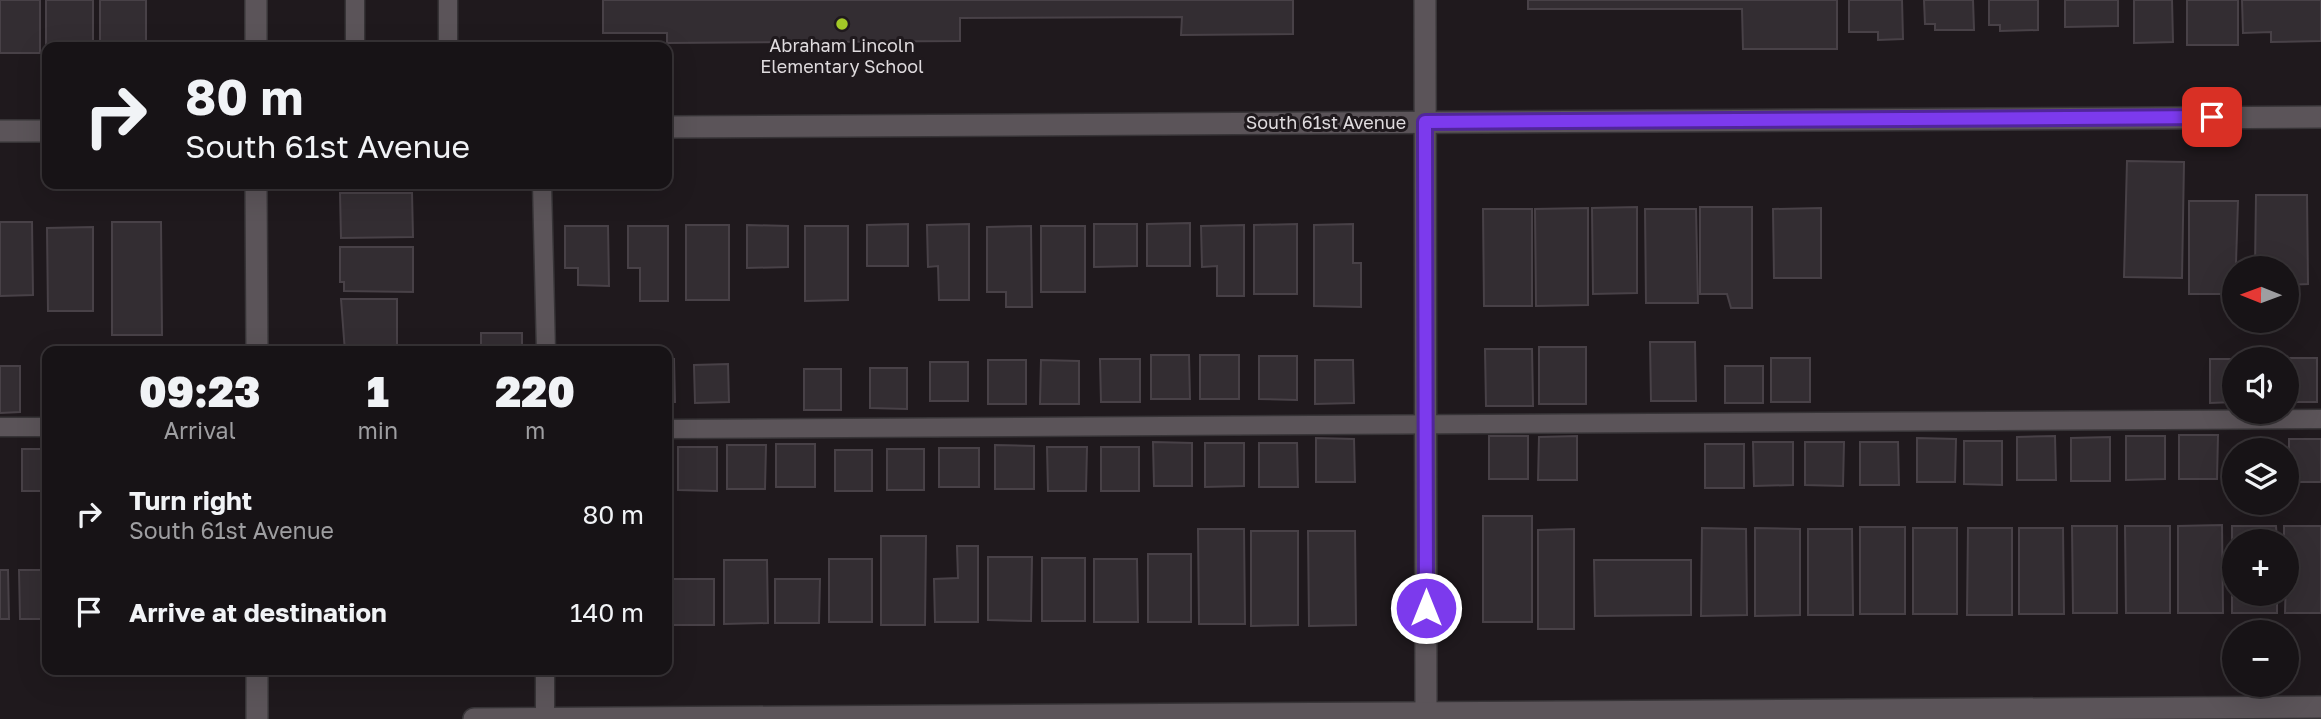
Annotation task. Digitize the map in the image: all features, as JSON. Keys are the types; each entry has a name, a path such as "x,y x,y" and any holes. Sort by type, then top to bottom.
{"street":[{"path":"256,0 256,42"},
{"path":"1425,0 1426,716"},
{"name":"South 61st Avenue","path":"672,127 2321,117"},
{"path":"0,131 42,131"},
{"path":"256,189 257,346"},
{"path":"257,675 257,719"},
{"path":"474,719 1426,716 2321,707"}],"lane":[{"path":"355,0 355,42"},
{"path":"448,0 448,42"},
{"path":"542,189 545,346"},
{"path":"672,429 2321,419"},
{"path":"0,427 42,427"},
{"path":"545,675 545,719"}],"building":[{"path":"0,0 40,0 40,53 0,53"},
{"path":"46,0 93,0 93,42 46,42"},
{"path":"100,0 146,0 146,42 100,42"},
{"path":"603,0 1293,0 1293,34 1181,35 1182,17 960,18 960,41 672,43 667,42 667,33 603,33"},
{"path":"1528,0 1837,0 1837,49 1743,49 1742,9 1528,9"},
{"path":"1849,0 1902,0 1903,39 1878,40 1878,32 1849,32"},
{"path":"1924,0 1973,0 1974,30 1935,30 1935,24 1925,24"},
{"path":"1989,0 2038,0 2038,30 2000,31 2000,25 1989,25"},
{"path":"2065,0 2118,0 2118,26 2065,27"},
{"path":"2134,0 2172,0 2173,42 2134,43"},
{"path":"2187,0 2238,0 2238,45 2187,45"},
{"path":"2242,0 2321,0 2321,41 2271,42 2271,32 2243,33"},
{"path":"2127,161 2184,162 2182,278 2124,277"},
{"path":"340,193 412,193 413,237 341,238"},
{"path":"2256,195 2307,195 2308,284 2300,284 2300,256 2255,256"},
{"path":"2189,201 2238,201 2236,256 2222,256 2222,294 2189,294"},
{"path":"1637,207 1637,293 1593,294 1592,208"},
{"path":"1700,207 1752,207 1752,308 1731,308 1727,294 1700,294"},
{"path":"1588,208 1588,305 1536,306 1535,209"},
{"path":"1821,208 1821,278 1774,278 1773,209"},
{"path":"1483,209 1532,209 1532,306 1484,306"},
{"path":"1645,209 1696,209 1698,303 1646,303"},
{"path":"0,222 32,222 33,295 0,296"},
{"path":"112,222 161,222 162,335 112,335"},
{"path":"1190,223 1190,266 1147,266 1147,224"},
{"path":"908,224 908,266 867,266 867,225"},
{"path":"969,224 969,300 939,300 938,266 928,267 927,225"},
{"path":"1094,224 1137,224 1137,266 1094,267"},
{"path":"1297,224 1297,294 1254,294 1254,225"},
{"path":"1353,224 1353,263 1361,263 1361,307 1314,306 1314,225"},
{"path":"686,225 729,225 729,300 686,300"},
{"path":"747,225 788,226 788,267 747,268"},
{"path":"1244,225 1244,296 1217,296 1217,266 1202,267 1201,226"},
{"path":"565,226 608,226 609,286 578,285 578,268 565,268"},
{"path":"628,226 668,226 668,301 640,301 640,268 628,268"},
{"path":"805,226 848,226 848,300 805,301"},
{"path":"1031,226 1032,307 1006,307 1006,292 987,292 987,227"},
{"path":"1041,226 1085,226 1085,292 1041,292"},
{"path":"93,227 93,311 48,311 47,228"},
{"path":"340,247 413,247 413,292 344,291 344,282 340,282"},
{"path":"341,299 397,299 397,346 345,346"},
{"path":"481,333 522,333 522,346 481,346"},
{"path":"1650,342 1695,342 1696,401 1651,401"},
{"path":"1539,347 1586,347 1586,404 1539,404"},
{"path":"1485,349 1532,349 1533,406 1486,406"},
{"path":"1151,355 1189,355 1190,399 1151,399"},
{"path":"1200,355 1239,355 1239,399 1200,399"},
{"path":"1259,356 1297,356 1297,400 1259,399"},
{"path":"1771,358 1810,358 1810,402 1771,402"},
{"path":"2299,358 2317,358 2317,402 2299,402"},
{"path":"672,359 674,359 675,402 672,402"},
{"path":"1100,359 1140,359 1140,402 1101,402"},
{"path":"2210,359 2222,359 2222,403 2210,403"},
{"path":"988,360 1026,360 1026,404 988,404"},
{"path":"1041,360 1079,361 1079,404 1040,404"},
{"path":"1315,360 1353,360 1354,403 1315,404"},
{"path":"930,362 968,362 968,401 930,401"},
{"path":"728,364 729,402 695,403 694,365"},
{"path":"0,366 20,366 20,412 0,413"},
{"path":"1725,366 1763,366 1763,403 1725,403"},
{"path":"870,368 907,368 907,409 870,408"},
{"path":"804,369 841,369 841,410 804,410"},
{"path":"2179,435 2218,435 2217,479 2179,479"},
{"path":"1489,436 1528,436 1528,479 1489,479"},
{"path":"1577,436 1577,480 1538,480 1539,437"},
{"path":"2055,436 2056,480 2017,480 2017,437"},
{"path":"2126,436 2165,436 2165,479 2126,480"},
{"path":"2110,437 2110,481 2071,481 2071,438"},
{"path":"1316,438 1354,439 1355,482 1316,482"},
{"path":"1917,438 1956,439 1955,482 1917,482"},
{"path":"2299,439 2321,439 2321,482 2299,482"},
{"path":"1964,441 2002,441 2002,485 1964,484"},
{"path":"1153,442 1192,443 1192,486 1154,486"},
{"path":"1753,442 1793,442 1793,485 1754,486"},
{"path":"1805,442 1844,442 1843,486 1805,485"},
{"path":"1860,442 1898,442 1899,485 1860,485"},
{"path":"1205,443 1244,443 1244,486 1205,487"},
{"path":"1259,443 1297,443 1298,487 1259,487"},
{"path":"776,444 815,444 815,487 776,487"},
{"path":"1705,444 1744,444 1744,488 1705,488"},
{"path":"727,445 766,445 765,489 727,489"},
{"path":"995,445 1034,446 1034,489 995,489"},
{"path":"678,447 717,447 717,491 678,490"},
{"path":"1047,447 1087,447 1086,491 1048,491"},
{"path":"1101,447 1139,447 1139,491 1101,491"},
{"path":"939,448 979,448 979,487 939,487"},
{"path":"22,449 42,449 42,491 22,491"},
{"path":"887,449 924,449 924,490 887,490"},
{"path":"835,450 872,450 872,491 835,491"},
{"path":"1483,516 1532,516 1532,622 1483,622"},
{"path":"2222,525 2223,613 2178,613 2178,526"},
{"path":"2072,526 2117,526 2117,613 2073,613"},
{"path":"2125,526 2170,526 2170,613 2126,613"},
{"path":"2232,526 2276,526 2276,529 2232,529"},
{"path":"2284,526 2321,526 2321,613 2285,613 2285,606 2299,606 2299,529 2284,529"},
{"path":"1860,527 1905,527 1905,614 1860,614"},
{"path":"1702,528 1746,529 1747,615 1701,616"},
{"path":"1755,528 1800,529 1800,615 1755,616"},
{"path":"1913,528 1957,528 1957,614 1913,614"},
{"path":"1968,528 2012,528 2012,615 1967,615"},
{"path":"2019,528 2063,528 2064,614 2019,614"},
{"path":"1198,529 1244,529 1245,624 1199,624"},
{"path":"1574,529 1574,629 1538,629 1538,530"},
{"path":"1808,529 1852,529 1853,615 1808,615"},
{"path":"1251,531 1298,531 1298,625 1251,626"},
{"path":"1308,531 1355,531 1356,625 1309,626"},
{"path":"881,536 926,536 925,625 881,625"},
{"path":"957,546 978,546 978,622 935,622 934,579 958,578"},
{"path":"1148,554 1191,554 1191,622 1148,622"},
{"path":"988,557 1032,557 1031,621 988,620"},
{"path":"1042,558 1085,558 1085,621 1042,621"},
{"path":"829,559 872,559 872,622 829,622"},
{"path":"1094,559 1137,559 1138,622 1094,622"},
{"path":"724,560 767,560 768,623 724,624"},
{"path":"1594,560 1691,560 1691,615 1595,616"},
{"path":"0,570 8,570 9,619 0,619"},
{"path":"19,570 42,570 42,619 20,619"},
{"path":"672,579 714,579 714,625 672,625"},
{"path":"775,579 820,579 819,623 775,623"},
{"path":"2232,606 2277,606 2277,613 2232,613"}],"place":[{"name":"Abraham Lincoln Elementary School","path":"842,24"}],"route":[{"path":"1426,608 1425,122 2212,117"}]}
